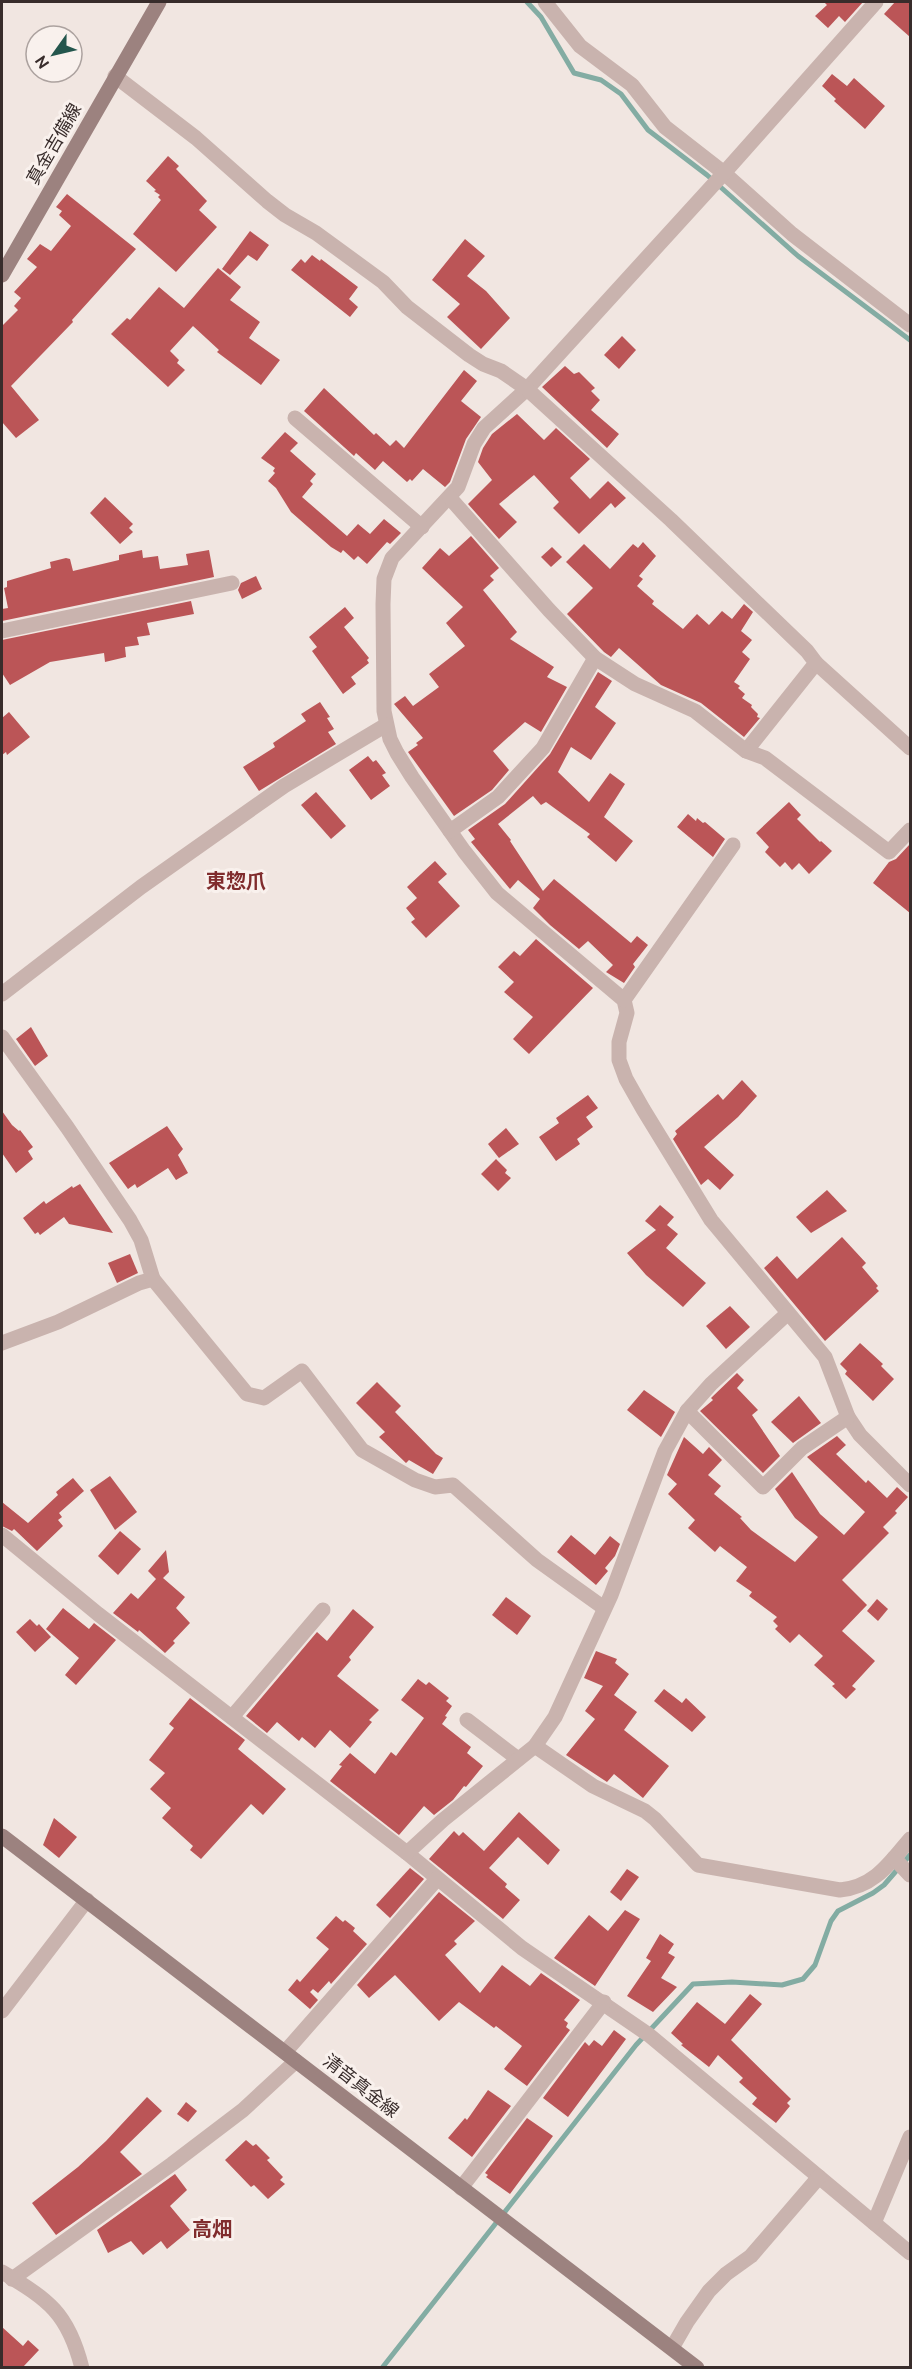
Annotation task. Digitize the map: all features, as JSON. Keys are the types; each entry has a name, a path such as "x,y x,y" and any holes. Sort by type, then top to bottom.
{"main road":[{"name":"真金吉備線","path":"2,275 159,2"},
{"name":"清音真金線","path":"2,1836 697,2367"}],"street":[{"path":"545,2 580,46 632,85 665,127 724,173 792,234 910,325"},
{"path":"876,2 527,389 484,428 474,444 458,487 392,558 384,579 383,668 386,725 396,753 450,831 497,893 561,944 624,1000 627,1013 620,1042 619,1060 626,1079 711,1220 825,1357 848,1417 860,1435 910,1485"},
{"path":"115,76 196,138 267,201 285,215 316,233 382,282 407,307 469,355 483,364 501,370 527,389 680,528 807,651 816,663 910,748"},
{"path":"295,418 422,527"},
{"path":"450,498 549,610 595,658 635,684 695,711 746,751 765,758 890,852 910,830"},
{"path":"2,631 232,583"},
{"path":"450,831 498,797 543,748 595,658"},
{"path":"746,751 816,663"},
{"path":"2,994 141,887 284,786 386,725"},
{"path":"624,1000 733,844"},
{"path":"2,1037 130,1220 141,1240 153,1279 247,1394 264,1398 302,1371 362,1450 415,1480 435,1487 453,1485 537,1560 604,1608"},
{"path":"2,1343 58,1322 139,1283 153,1279"},
{"path":"407,1853 443,1820 535,1746 555,1717 604,1608 665,1451 687,1411 711,1384 788,1312"},
{"path":"687,1411 763,1487 802,1448 848,1417"},
{"path":"2,1535 98,1614 407,1853 522,1948 649,2035 910,2253"},
{"path":"232,1717 323,1610"},
{"path":"467,1720 518,1759"},
{"path":"535,1746 593,1786 645,1811 698,1865 840,1890 866,1884 894,1858 910,1839"},
{"path":"894,1858 910,1875"},
{"path":"82,2367 76,2345 61,2316 49,2304 7,2275 172,2164 243,2110 291,2057 437,1879"},
{"path":"2,2011 87,1900"},
{"path":"461,2188 604,2002"},
{"path":"874,2223 910,2137"},
{"path":"672,2348 709,2291 726,2274 751,2256 819,2177"}],"building":[{"path":"824,2 863,2 845,22 839,16 828,28 815,16 827,5"},
{"path":"895,2 910,2 910,37 884,14"},
{"path":"832,74 847,86 854,78 885,106 865,129 834,101 836,99 822,86"},
{"path":"168,156 179,166 176,169 207,201 199,210 217,227 176,272 133,234 161,200 158,197 160,195 146,181"},
{"path":"67,194 136,249 72,320 73,322 11,386 39,420 16,438 2,422 2,326 18,310 14,306 21,298 14,292 37,267 27,259 40,244 51,251 71,226 59,215 62,211 56,207"},
{"path":"250,231 269,245 257,261 248,255 230,275 222,269"},
{"path":"465,239 485,256 467,276 486,291 510,318 481,349 447,317 460,304 432,280"},
{"path":"312,255 320,261 321,259 358,287 349,299 358,307 350,317 291,270 301,259 305,263"},
{"path":"218,268 241,287 230,300 260,322 249,338 280,360 261,385 217,352 219,350 193,326 170,351 179,360 177,363 185,370 168,387 111,334 127,318 130,320 159,287 184,308"},
{"path":"622,336 636,350 619,369 604,355"},
{"path":"565,366 574,374 579,372 595,388 591,391 600,400 591,410 619,434 607,448 542,387"},
{"path":"464,370 477,381 461,401 481,417 466,439 450,482 445,487 423,469 412,481 410,479 407,482 383,461 375,470 356,453 354,456 304,411 324,388 374,435 376,433 390,446 396,440 404,448"},
{"path":"517,414 544,440 556,428 590,459 570,478 590,499 608,481 626,498 615,508 611,503 579,534 553,508 559,502 534,475 499,504 517,522 499,539 468,504 492,480 478,462 483,448 492,434"},
{"path":"285,432 298,443 290,451 316,474 310,481 313,484 302,497 347,536 358,524 370,534 384,519 401,533 390,544 387,542 367,564 358,556 354,560 343,550 341,553 331,547 291,512 276,488 268,481 275,473 273,471 275,468 261,458"},
{"path":"105,497 133,524 129,528 133,532 120,544 90,513"},
{"path":"471,536 499,568 490,576 494,580 483,590 517,632 510,639 554,667 547,677 567,687 541,732 525,722 493,751 509,770 492,790 454,816 408,752 423,738 394,704 405,696 413,706 439,687 429,674 465,646 446,623 463,607 422,568 440,548 449,556"},
{"path":"643,542 656,556 639,576 643,579 637,586 654,601 652,604 683,629 697,614 709,625 722,611 732,619 744,604 753,612 741,631 752,640 742,652 750,659 734,682 745,694 742,698 752,705 751,707 758,714 757,717 760,718 744,737 701,703 661,685 619,648 611,657 567,614 593,588 566,562 584,544 610,569 633,544 638,548"},
{"path":"552,547 562,557 551,567 541,557"},
{"path":"142,550 143,558 158,556 160,569 188,565 186,554 209,550 214,577 2,621 2,609 8,608 4,588 7,587 7,581 51,568 50,562 66,558 70,559 73,571 119,560 119,555"},
{"path":"256,576 262,589 242,599 238,590 241,583"},
{"path":"191,601 194,614 147,623 150,635 137,637 139,645 125,647 126,657 105,662 104,653 50,662 10,685 2,673 2,640"},
{"path":"345,607 354,618 344,627 369,658 367,660 369,663 351,677 356,684 343,694 312,651 317,647 309,637"},
{"path":"598,672 612,681 595,707 616,723 591,760 571,747 558,772 589,802 610,773 625,784 604,817 633,841 616,862 587,837 590,834 546,802 541,805 533,796 498,824 511,840 543,891 554,879 631,943 637,936 648,945 633,964 635,967 624,983 606,972 613,965 588,941 579,949 550,925 533,908 540,899 518,880 510,889 471,842 475,839 468,830 505,804 550,754"},
{"path":"320,702 330,717 327,718 334,729 328,732 336,744 259,791 243,767 275,747 273,743 306,721 301,714"},
{"path":"9,712 30,737 7,755 6,752 2,755 2,718"},
{"path":"368,756 373,762 376,760 386,773 382,775 390,786 371,800 349,770"},
{"path":"316,792 346,826 331,839 301,805"},
{"path":"789,802 801,815 797,819 832,851 809,874 799,863 792,870 785,862 780,867 765,852 769,847 756,833"},
{"path":"688,814 696,821 697,818 705,822 725,839 713,857 677,827"},
{"path":"910,844 910,913 873,883 889,862 896,859"},
{"path":"435,861 447,874 438,882 460,906 426,938 411,922 415,919 406,908 417,898 407,887"},
{"path":"536,939 593,988 529,1054 513,1039 533,1017 504,992 514,982 498,967 514,951 520,956"},
{"path":"31,1027 48,1056 35,1066 16,1039"},
{"path":"742,1080 757,1096 738,1117 704,1147 734,1175 720,1190 708,1179 701,1185 673,1139 677,1134 675,1131 718,1094 723,1100"},
{"path":"588,1095 598,1108 586,1117 593,1127 577,1139 580,1144 556,1161 539,1137 559,1123 556,1118"},
{"path":"2,1111 33,1147 28,1151 33,1159 16,1173 2,1153"},
{"path":"167,1126 183,1149 178,1155 188,1173 176,1180 168,1168 137,1188 135,1184 128,1189 109,1163"},
{"path":"506,1128 519,1144 499,1158 488,1144"},
{"path":"496,1159 507,1170 505,1173 511,1178 498,1191 481,1174"},
{"path":"80,1184 113,1233 69,1224 64,1217 40,1235 38,1232 35,1234 23,1218 44,1201 46,1204 72,1186 73,1188"},
{"path":"827,1190 847,1211 811,1233 796,1217"},
{"path":"660,1205 674,1217 667,1225 678,1234 666,1248 706,1283 683,1307 646,1275 627,1253 656,1230 645,1221"},
{"path":"842,1237 866,1263 862,1267 878,1286 876,1288 879,1291 825,1341 764,1268 777,1256 797,1279"},
{"path":"130,1254 138,1273 117,1283 108,1263"},
{"path":"730,1306 750,1327 726,1349 706,1326"},
{"path":"860,1343 883,1364 881,1366 894,1379 873,1401 845,1374 847,1371 840,1364"},
{"path":"737,1373 744,1380 737,1388 758,1410 752,1415 780,1456 763,1473 700,1411"},
{"path":"377,1382 401,1406 395,1412 436,1454 443,1458 433,1474 409,1460 406,1463 379,1437 385,1432 356,1403"},
{"path":"644,1390 675,1412 661,1437 627,1410"},
{"path":"799,1396 821,1423 793,1443 771,1422"},
{"path":"837,1436 846,1445 836,1454 866,1483 868,1480 887,1498 897,1487 908,1497 883,1527 889,1533 842,1580 867,1605 842,1631 875,1661 852,1686 856,1689 846,1699 832,1686 835,1684 814,1665 823,1656 799,1634 790,1643 775,1629 778,1626 773,1621 777,1617 749,1596 752,1592 736,1581 747,1567 720,1546 715,1552 688,1528 695,1520 668,1494 677,1484 667,1475 684,1437 703,1454 709,1447 722,1460 708,1475 721,1486 714,1494 742,1517 740,1518 751,1530 795,1562 818,1537 795,1518 775,1489 792,1472 820,1514 844,1535 865,1512 807,1457"},
{"path":"110,1476 137,1512 115,1530 90,1490"},
{"path":"73,1478 84,1491 59,1513 62,1517 58,1520 63,1526 37,1551 14,1529 12,1531 2,1526 2,1502 28,1523 58,1495 56,1492"},
{"path":"120,1531 141,1549 118,1575 98,1556"},
{"path":"571,1535 595,1555 610,1536 620,1544 615,1556 605,1568 608,1571 596,1585 557,1552"},
{"path":"166,1550 169,1572 163,1578 185,1597 176,1608 190,1623 165,1653 139,1630 138,1632 113,1613 131,1593 138,1599 156,1579 148,1571"},
{"path":"506,1597 531,1616 517,1635 492,1615"},
{"path":"877,1599 888,1609 878,1621 867,1611"},
{"path":"63,1608 89,1629 94,1623 116,1640 76,1685 65,1675 79,1658 46,1629"},
{"path":"353,1609 374,1627 349,1657 351,1660 337,1676 379,1710 369,1720 372,1722 350,1748 330,1730 315,1748 302,1737 299,1741 277,1722 267,1733 246,1716 317,1632 327,1641"},
{"path":"30,1619 37,1626 39,1624 51,1637 35,1652 16,1632"},
{"path":"596,1651 617,1659 615,1663 629,1674 614,1695 637,1712 624,1730 669,1766 643,1798 614,1774 607,1782 566,1755 595,1719 585,1711 603,1686 584,1678"},
{"path":"418,1679 426,1685 429,1682 449,1698 446,1701 452,1706 442,1724 471,1747 467,1753 483,1766 453,1800 434,1815 424,1806 399,1835 330,1781 342,1766 339,1765 350,1753 375,1774 391,1752 396,1756 424,1718 401,1700"},
{"path":"664,1689 682,1703 686,1698 706,1717 692,1732 654,1701"},
{"path":"190,1698 245,1740 238,1749 286,1789 263,1815 251,1804 201,1859 190,1850 193,1846 162,1818 171,1808 150,1789 165,1773 149,1760 174,1728 169,1724"},
{"path":"519,1812 560,1850 548,1865 518,1837 489,1868 520,1900 503,1919 429,1859 454,1831 459,1836 463,1832 484,1851"},
{"path":"54,1818 77,1837 59,1858 43,1845"},
{"path":"410,1868 424,1879 390,1918 376,1905"},
{"path":"627,1869 639,1877 621,1901 610,1892"},
{"path":"439,1892 475,1921 454,1941 457,1944 445,1955 480,1993 502,1965 530,1986 541,1973 580,2000 564,2020 568,2023 566,2027 570,2030 527,2086 504,2069 522,2046 459,2002 439,2021 395,1975 369,1998 357,1985"},
{"path":"625,1910 640,1919 595,1986 554,1958 589,1915 608,1931"},
{"path":"336,1916 355,1928 353,1931 367,1944 331,1984 329,1981 318,1993 313,1989 310,1992 318,2000 310,2009 288,1990 297,1979 300,1982 329,1949 316,1938"},
{"path":"660,1934 674,1944 668,1953 675,1957 661,1978 677,1987 653,2012 627,1996 651,1961 646,1958"},
{"path":"750,1994 762,2004 731,2040 791,2099 787,2103 790,2106 776,2123 752,2104 757,2098 739,2082 743,2078 718,2055 709,2067 681,2045 683,2044 671,2033 697,2002 725,2024"},
{"path":"614,2030 626,2039 568,2117 543,2098 585,2042 589,2046 594,2040 602,2046"},
{"path":"488,2090 511,2106 472,2157 448,2138 465,2118 467,2120"},
{"path":"147,2097 162,2111 120,2152 142,2174 56,2235 32,2203 78,2167"},
{"path":"186,2102 197,2111 188,2122 177,2114"},
{"path":"527,2118 553,2136 510,2194 486,2177 488,2175 485,2173"},
{"path":"246,2140 253,2146 256,2144 270,2158 267,2160 283,2177 280,2180 285,2184 268,2199 254,2185 251,2187 225,2160"},
{"path":"175,2174 187,2190 170,2206 190,2230 167,2249 161,2241 143,2255 131,2241 108,2253 97,2230"},
{"path":"2,2327 23,2346 28,2340 39,2350 23,2367 2,2367"}],"waterway":[{"path":"527,2 541,17 574,73 601,80 621,94 648,130 707,175 798,256 910,340"},
{"path":"382,2368 636,2045 693,1984 732,1982 782,1985 803,1979 815,1965 831,1921 838,1911 884,1885 910,1855"}],"district":[{"name":"東惣爪","path":"236,881"},
{"name":"高畑","path":"212,2229"}]}
